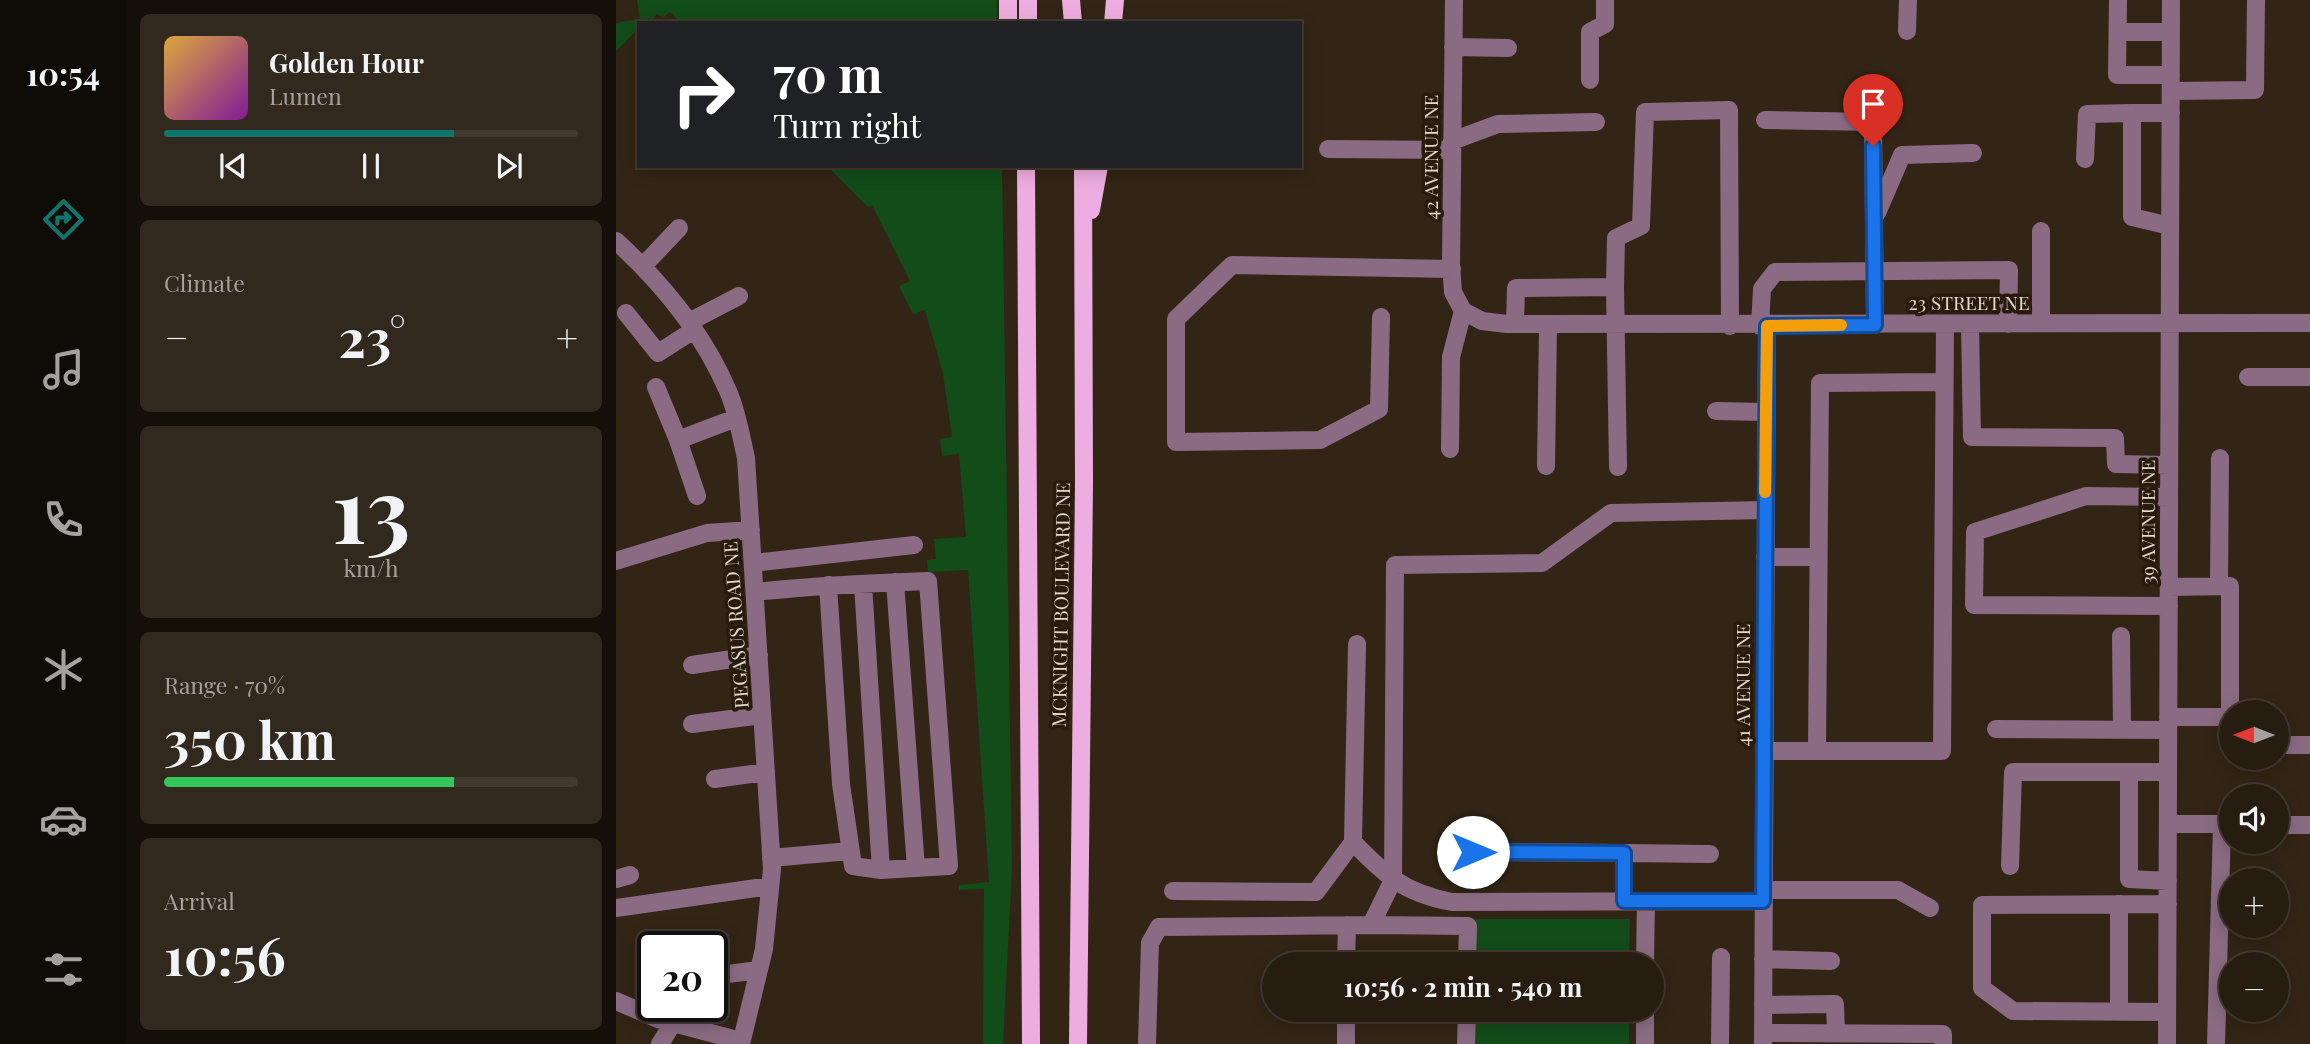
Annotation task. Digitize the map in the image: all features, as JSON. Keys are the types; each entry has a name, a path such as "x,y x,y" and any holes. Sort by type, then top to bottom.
{"main road":[{"path":"1007,0 1008,21"},
{"path":"1028,0 1028,21"},
{"path":"1071,0 1073,21"},
{"path":"1083,0 1083,21"},
{"path":"1113,21 1115,0"},
{"path":"1018,168 1025,220"},
{"name":"MCKNIGHT BOULEVARD NE","path":"1026,168 1030,966 1028,1043"},
{"name":"MCKNIGHT BOULEVARD NE","path":"1078,1044 1083,168"},
{"path":"1084,244 1099,168"}],"street":[{"name":"42 AVENUE NE","path":"1454,0 1452,269 1453,292 1464,311"},
{"path":"1590,80 1590,32 1605,24 1605,0"},
{"path":"1907,30 1908,0"},
{"path":"2118,0 2117,75 2171,83 2255,90 2256,0"},
{"name":"39 AVENUE NE","path":"2167,1044 2171,0"},
{"path":"2118,32 2171,32"},
{"path":"1453,47 1508,48"},
{"path":"1618,467 1614,325 1616,238 1641,226 1645,112 1729,110 1730,326"},
{"path":"2132,113 2132,217 2170,226"},
{"path":"2085,159 2087,114 2171,113"},
{"path":"1765,120 1873,122 1875,325"},
{"path":"1328,149 1452,145 1498,124 1596,122"},
{"path":"1874,219 1902,155 1973,153"},
{"path":"643,266 679,228"},
{"path":"2041,323 2042,231"},
{"name":"PEGASUS ROAD NE","path":"616,241 643,266 692,326 729,392 746,458 771,886 759,970 741,1043"},
{"path":"1381,317 1378,409 1320,440 1176,442 1176,319 1232,265 1452,269"},
{"path":"1875,272 2009,270 2007,324"},
{"name":"41 AVENUE NE","path":"1763,1038 1766,510 1762,289 1775,272 1875,272"},
{"path":"1515,324 1516,288 1615,287"},
{"path":"626,313 658,353 692,326 739,296"},
{"path":"1450,449 1451,358 1464,311"},
{"name":"23 STREET NE","path":"1464,311 1482,321 1548,325 2310,323"},
{"path":"1764,751 1942,751 1945,324"},
{"path":"1970,324 1972,437 2115,438 2116,464 2169,465"},
{"path":"1546,466 1548,325"},
{"path":"2248,377 2310,377"},
{"path":"1817,751 1820,383 1944,382"},
{"path":"656,387 697,496"},
{"path":"1716,411 1765,412"},
{"path":"678,440 736,418"},
{"path":"2220,458 2220,586"},
{"path":"2169,497 2086,496 1975,532 1974,605 2169,606"},
{"path":"1371,925 1393,880 1395,565 1542,563 1611,513 1766,510"},
{"path":"616,561 707,533 751,530"},
{"path":"753,563 914,545"},
{"path":"1765,557 1818,557"},
{"path":"755,592 828,585 928,581 949,866 881,870 853,866 841,783 828,585"},
{"path":"895,582 916,868"},
{"path":"863,584 881,870"},
{"path":"2169,587 2230,586 2230,700"},
{"path":"2122,636 2122,729"},
{"path":"1173,891 1317,892 1353,842 1357,644"},
{"path":"692,665 759,655"},
{"path":"692,724 762,715"},
{"path":"1996,729 2122,729 2219,718"},
{"path":"2289,745 2310,745"},
{"path":"715,779 766,772"},
{"path":"2010,866 2013,772 2168,772"},
{"path":"2129,772 2129,879 2168,881"},
{"path":"2168,824 2219,824"},
{"path":"2289,825 2310,825"},
{"path":"1353,842 1393,880 1420,896 1470,901 1646,901 1898,890 1930,908"},
{"path":"771,858 850,851"},
{"path":"1473,852 1710,854"},
{"path":"1624,853 1624,901"},
{"path":"2216,1044 2225,854"},
{"path":"616,908 771,886"},
{"path":"1467,952 1470,901"},
{"path":"1645,952 1646,901"},
{"path":"2119,904 2119,1012"},
{"path":"2167,1012 2013,1011 1982,988 1982,905 2168,904"},
{"path":"1346,952 1347,925"},
{"path":"1147,1044 1150,943 1159,927 1468,926"},
{"path":"1720,1044 1721,957"},
{"path":"1763,960 1831,961"},
{"path":"728,974 759,970"},
{"path":"616,1001 673,1023 741,1043"},
{"path":"1763,1004 1835,1004 1836,1033"},
{"path":"1346,1022 1346,1044"},
{"path":"1466,1044 1467,1022"},
{"path":"1645,1022 1645,1044"},
{"path":"660,1044 673,1023"},
{"path":"1763,1038 1836,1033 1943,1034 1943,1044"}],"green space":[{"path":"637,0 997,0 997,21 679,21 670,12 663,18 657,14 652,20 649,18 637,21 637,30 616,51 616,23 640,19"},
{"path":"829,168 1002,168 1012,868 1003,1044 983,1044 984,889 959,890 959,885 989,882 968,570 928,572 927,560 936,559 934,539 966,537 959,454 942,456 940,439 952,437 943,374 925,310 913,314 899,286 910,281 872,205 868,207"},
{"path":"1476,919 1630,919 1629,952 1475,952"},
{"path":"1475,1022 1629,1022 1629,1044 1475,1044"}],"slow traffic":[{"path":"1765,492 1767,326 1841,325"}],"route":[{"path":"1473,852 1624,853 1624,901 1763,901 1767,326 1875,325 1873,146"}]}
